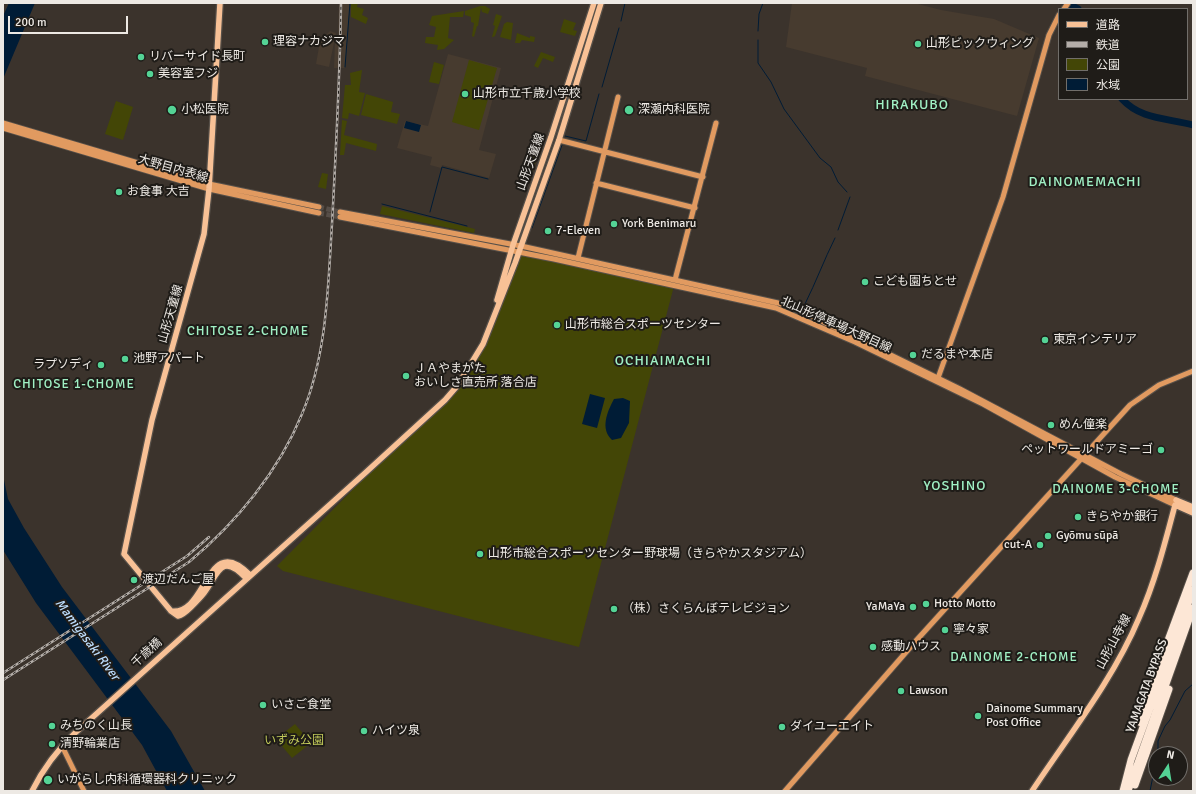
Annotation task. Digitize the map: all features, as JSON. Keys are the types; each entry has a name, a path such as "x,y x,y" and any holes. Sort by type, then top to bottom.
{"highway":[{"path":"1131,760 1160,662 1193,573"},
{"name":"YAMAGATA BYPASS","path":"1123,791 1131,760 1193,590"},
{"name":"YAMAGATA BYPASS","path":"1128,791 1193,608"},
{"path":"1132,791 1193,621"}],"main road":[{"name":"山形天童線","path":"220,3 209,187 201,249 152,420 124,554 129,562 171,611 178,616 187,611 204,594 216,572 222,568 233,567 248,577"},
{"name":"山形天童線","path":"489,329 512,248 552,137 594,3"},
{"name":"山形天童線","path":"199,620 445,400 472,364 489,329 520,249 558,140 601,3"},
{"path":"938,378 1003,197 1049,35 1058,17"},
{"path":"578,258 618,97"},
{"path":"3,123 24,132"},
{"path":"675,280 716,123"},
{"path":"3,128 24,132"},
{"name":"大野目内表線","path":"24,132 209,187 319,210"},
{"path":"558,140 702,177"},
{"path":"596,183 694,208"},
{"path":"340,215 512,248"},
{"name":"北山形停車場大野目線","path":"512,248 578,258 746,295 801,311 1021,420 1083,456"},
{"name":"北山形停車場大野目線","path":"520,249 776,308 855,342 983,404 1083,456"},
{"path":"785,791 914,643 1130,405 1144,394 1172,378 1193,371"},
{"path":"1083,456 1115,477 1176,503 1193,513"},
{"path":"1176,503 1193,507"},
{"name":"山形山寺線","path":"1032,791 1101,689 1139,619 1155,577 1176,503"},
{"name":"千歳橋","path":"62,746 199,620"},
{"path":"32,791 41,773 62,746 84,791"}],"shaded area":[{"path":"339,3 350,3 345,68 334,68 335,40 338,40"},
{"path":"792,3 914,3 941,10 994,19 1039,38 1017,116 865,76 867,68 786,47"},
{"path":"330,31 336,33 329,67 316,64 320,41"},
{"name":"山形市立千歳小学校","path":"448,54 501,68 479,150 496,154 489,178 442,165 441,168 430,165 432,157 397,148 405,121 428,126"}],"green space":[{"path":"351,3 358,3 357,7 364,9 362,15 368,18 366,24 351,17"},
{"path":"480,6 485,6 490,9 488,14 482,12 481,7 478,26 474,37 472,36 474,23 471,22 471,17 465,15 465,11"},
{"path":"464,11 463,17 450,17 448,38 454,40 444,49 437,50 438,45 425,43 426,37 434,37 436,27 429,25 432,16"},
{"path":"496,14 502,16 495,36 492,37 495,26 493,25"},
{"path":"564,19 576,23 573,30 577,31 575,36 560,32"},
{"path":"507,22 513,23 511,40 500,37 504,24"},
{"path":"517,33 530,38 530,36 535,37 534,42 522,40 520,43 515,43"},
{"path":"541,52 555,57 553,62 543,58 538,68 534,66"},
{"path":"469,60 497,68 479,130 452,122"},
{"path":"434,62 444,65 439,84 429,82"},
{"path":"362,70 359,92 365,93 359,116 349,113 348,119 342,118 345,85 351,85 350,73"},
{"path":"366,94 393,102 391,112 400,114 397,124 361,115"},
{"path":"116,101 133,107 123,140 105,134"},
{"path":"342,120 347,121 344,135 377,144 376,151 346,143 344,155 340,155"},
{"path":"538,136 545,137 528,183 520,181 525,159 532,160"},
{"path":"322,173 328,174 326,189 318,187"},
{"path":"382,206 475,229 474,233 380,214"},
{"name":"山形市総合スポーツセンター","path":"519,252 674,286 579,647 283,571 277,566 409,433 445,400 478,354"},
{"name":"いずみ公園","path":"295,724 311,743 292,758 276,739"}],"water":[{"path":"9,3 35,3 3,79 3,16"},
{"path":"406,121 421,125 419,132 404,128"},
{"path":"590,394 605,398 597,428 582,424"},
{"path":"623,398 630,401 629,423 621,438 612,440 606,431 607,415 614,399"},
{"name":"Mamigasaki River","path":"3,475 8,499 24,528 62,587 171,731 205,791 167,791 142,745 36,603 3,550"}],"waterway":[{"path":"345,67 350,3"},
{"path":"621,21 625,3"},
{"path":"758,31 759,14 763,3"},
{"path":"1066,3 1076,8"},
{"path":"602,87 619,28"},
{"path":"758,40 758,63 771,82 784,109 820,158 831,167 838,182 847,192"},
{"path":"565,136 586,141 599,94"},
{"path":"1123,100 1129,106 1146,115 1193,125"},
{"path":"532,228 562,145"},
{"path":"430,212 442,167 488,179"},
{"path":"838,230 850,197"},
{"path":"382,204 467,226"},
{"path":"805,304 835,238"},
{"path":"1158,746 1158,741 1165,726 1170,720 1185,691 1193,684"},
{"path":"1150,791 1151,786"}],"tunnel":[{"path":"319,207 340,212"},
{"path":"319,213 340,217"}],"railway":[{"path":"3,680 189,562 223,530 254,495 269,476 292,435 302,414 317,368 325,320 335,169 341,3"},
{"path":"3,673 187,556 209,537"}],"place":[{"name":"理容ナカジマ","path":"265,42"},
{"name":"山形ビックウィング","path":"918,44"},
{"name":"リバーサイド長町","path":"141,57"},
{"name":"美容室フジ","path":"150,74"},
{"name":"山形市立千歳小学校","path":"465,94"},
{"name":"小松医院","path":"172,110"},
{"name":"深瀬内科医院","path":"629,110"},
{"name":"お食事 大吉","path":"119,192"},
{"name":"York Benimaru","path":"614,224"},
{"name":"7-Eleven","path":"548,231"},
{"name":"こども園ちとせ","path":"865,282"},
{"name":"山形市総合スポーツセンター","path":"557,325"},
{"name":"東京インテリア","path":"1045,340"},
{"name":"だるまや本店","path":"913,355"},
{"name":"池野アパート","path":"125,359"},
{"name":"ラプソディ","path":"101,365"},
{"name":"ＪＡやまがた おいしさ直売所 落合店","path":"406,376"},
{"name":"めん僮楽","path":"1051,425"},
{"name":"ペットワールドアミーゴ","path":"1161,450"},
{"name":"きらやか銀行","path":"1078,517"},
{"name":"Gyōmu sūpā","path":"1048,536"},
{"name":"cut-A","path":"1040,545"},
{"name":"山形市総合スポーツセンター野球場（きらやかスタジアム）","path":"480,554"},
{"name":"渡辺だんご屋","path":"134,580"},
{"name":"Hotto Motto","path":"926,604"},
{"name":"YaMaYa","path":"913,607"},
{"name":"（株）さくらんぼテレビジョン","path":"614,609"},
{"name":"寧々家","path":"945,630"},
{"name":"感動ハウス","path":"873,647"},
{"name":"Lawson","path":"901,691"},
{"name":"いさご食堂","path":"263,705"},
{"name":"Dainome Summary Post Office","path":"978,716"},
{"name":"みちのく山長","path":"52,726"},
{"name":"ダイユーエイト","path":"782,727"},
{"name":"ハイツ泉","path":"364,731"},
{"name":"清野輪業店","path":"52,744"},
{"name":"いがらし内科循環器科クリニック","path":"48,780"}],"district":[{"name":"HIRAKUBO","path":"912,105"},
{"name":"DAINOMEMACHI","path":"1085,182"},
{"name":"CHITOSE 2-CHOME","path":"248,332"},
{"name":"OCHIAIMACHI","path":"663,361"},
{"name":"CHITOSE 1-CHOME","path":"74,385"},
{"name":"YOSHINO","path":"955,486"},
{"name":"DAINOME 3-CHOME","path":"1116,490"},
{"name":"DAINOME 2-CHOME","path":"1014,658"}]}
